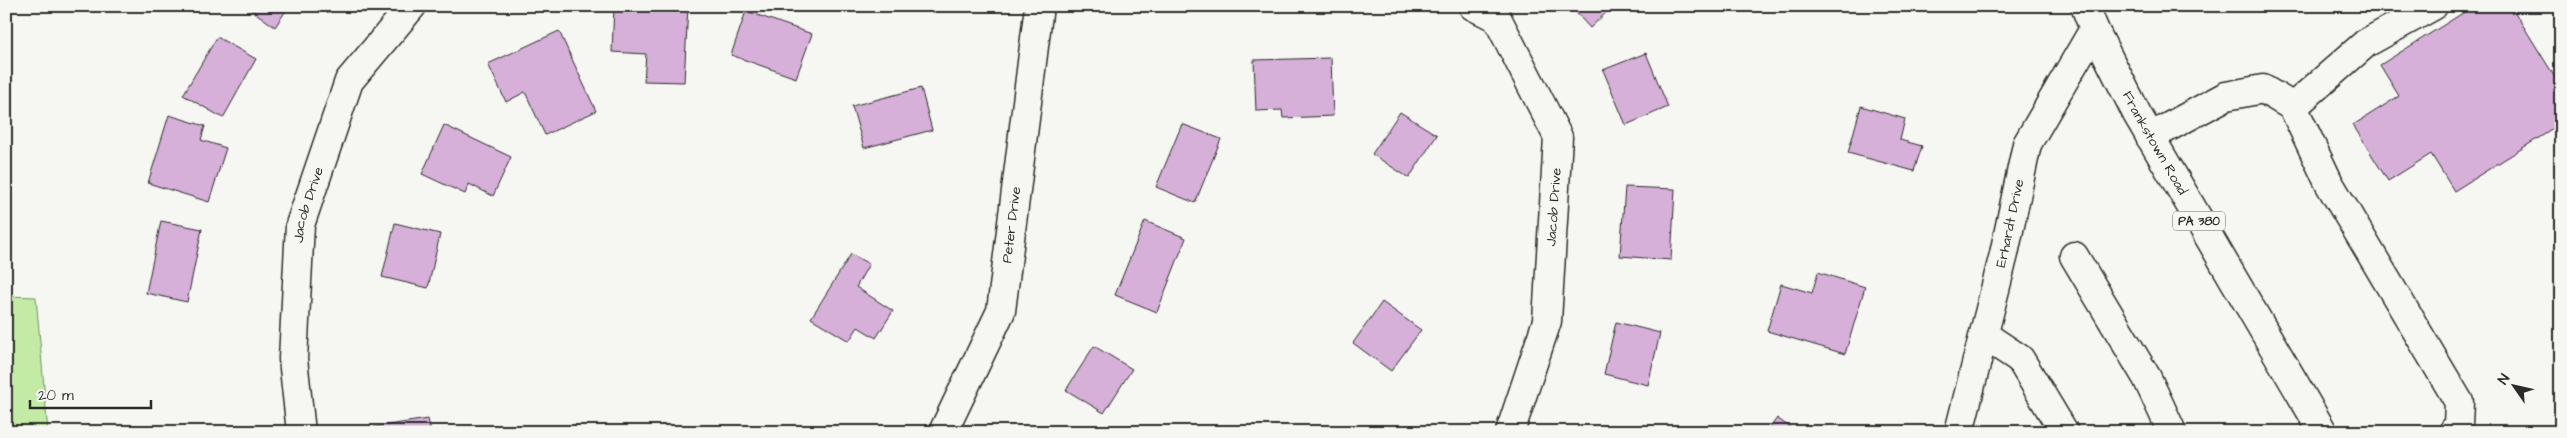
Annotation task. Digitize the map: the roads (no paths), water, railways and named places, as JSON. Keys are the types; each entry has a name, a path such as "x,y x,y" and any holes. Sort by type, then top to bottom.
{"street":[{"name":"Jacob Drive","path":"301,432 293,359 300,225 349,82 412,6"},
{"name":"Peter Drive","path":"943,432 1001,311 1039,6"},
{"name":"Jacob Drive","path":"1473,6 1497,18 1558,137 1547,321 1510,432"},
{"path":"2293,107 2366,43 2433,6"},
{"name":"Frankstown Road","path":"2090,18 2150,137 2323,432"},
{"name":"Erhardt Drive","path":"1959,432 2004,254 2027,144 2090,18"},
{"path":"2150,137 2226,96 2263,89 2293,107 2329,183 2459,402 2458,425 2453,432"},
{"path":"2074,256 2147,378 2172,432"},
{"path":"1984,335 2020,358 2064,432"}]}
